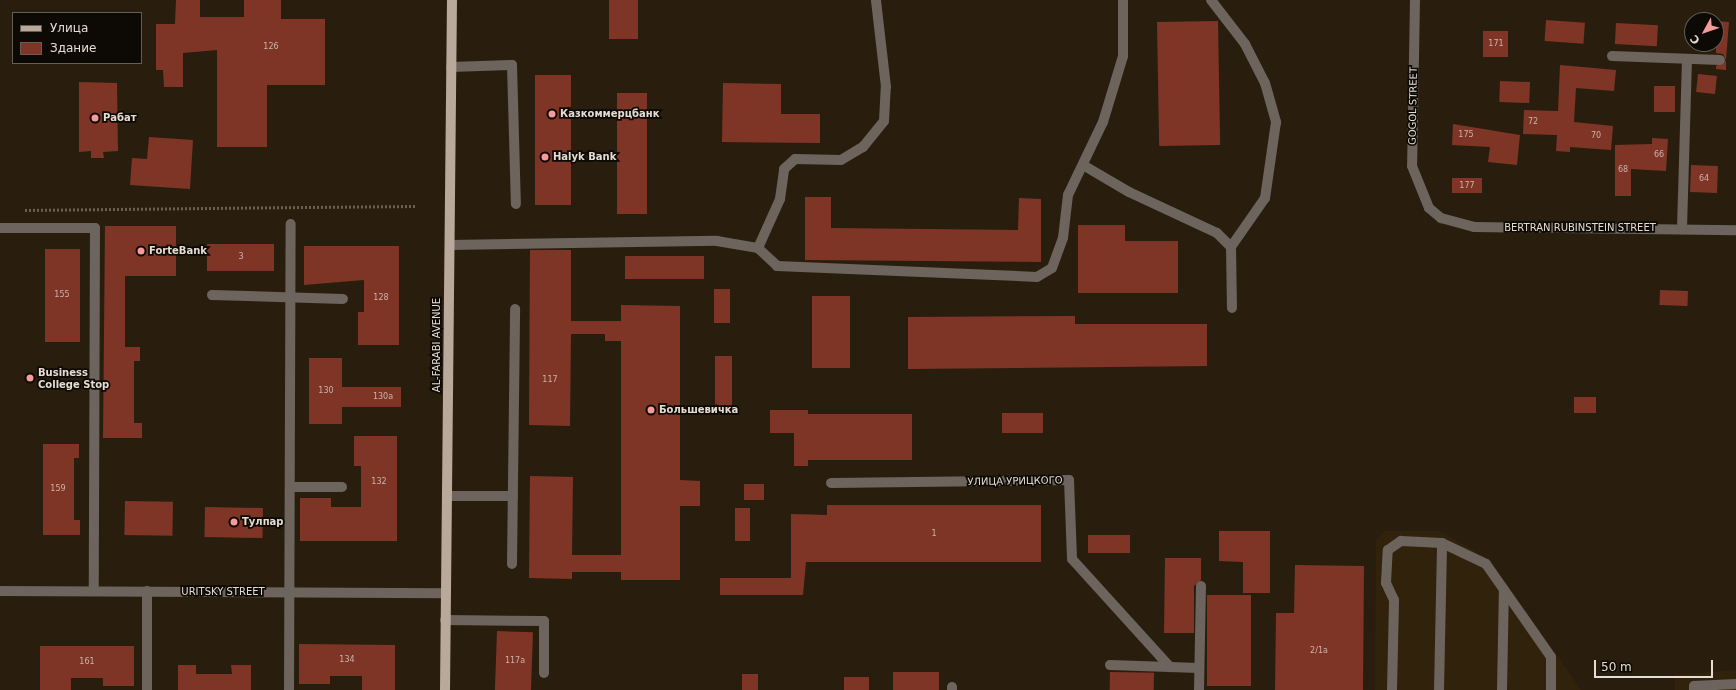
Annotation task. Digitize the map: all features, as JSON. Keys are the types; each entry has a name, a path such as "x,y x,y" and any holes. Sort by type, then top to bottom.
{"main road":[{"name":"AL-FARABI AVENUE","path":"445,690 452,0"}],"street":[{"path":"758,248 780,198 784,169 795,159 841,160 862,147 884,121 886,87 876,0"},
{"path":"450,245 717,241 758,248 777,266 1037,277 1052,268 1064,238 1068,195 1103,122 1123,56 1123,0"},
{"path":"1211,0 1245,44 1265,83 1276,122 1265,198 1231,247 1232,308"},
{"name":"GOGOL STREET","path":"1415,0 1412,166 1429,208"},
{"path":"1612,56 1720,60"},
{"path":"1682,228 1687,59"},
{"path":"452,67 512,65 516,204"},
{"path":"1083,165 1130,192 1217,233 1231,247"},
{"name":"BERTRAN RUBINSTEIN STREET","path":"1429,208 1440,218 1474,227 1682,228 1736,230"},
{"path":"289,690 291,224"},
{"path":"0,228 95,228 94,591"},
{"path":"212,295 343,299"},
{"path":"512,564 515,309"},
{"name":"УЛИЦА УРИЦКОГО","path":"831,483 1069,480 1072,559 1170,667"},
{"path":"290,487 342,487"},
{"path":"448,496 513,496"},
{"path":"1392,690 1394,600 1386,583 1388,550 1400,541 1442,543 1486,564 1551,657 1551,690"},
{"path":"1439,690 1442,543"},
{"path":"1199,690 1201,586"},
{"name":"URITSKY STREET","path":"0,590 446,593"},
{"path":"1502,690 1504,590"},
{"path":"147,591 147,690"},
{"path":"446,620 544,621 544,673"},
{"path":"1110,665 1199,668"},
{"path":"1694,690 1694,686 1734,686"}],"path":[{"path":"25,210 417,206"}],"shaded area":[{"path":"1385,531 1439,531 1489,559 1581,690 1375,690 1376,540"},
{"path":"1736,670 1736,690 1675,690 1675,675"}],"building":[{"path":"176,0 200,0 200,17 244,17 244,0 281,0 281,19 325,19 325,85 267,85 267,147 217,147 217,50 183,53 183,87 164,87 163,70 156,70 156,24 175,24"},
{"path":"609,0 638,0 638,39 609,39"},
{"path":"1546,20 1585,23 1583,44 1545,41"},
{"path":"1218,21 1220,145 1159,146 1157,22"},
{"path":"1724,22 1729,22 1726,60 1723,54 1716,53 1724,52"},
{"path":"1616,23 1658,25 1657,46 1615,44"},
{"path":"1483,31 1508,31 1508,57 1483,57"},
{"path":"1726,61 1726,70 1716,69 1716,66"},
{"path":"1560,65 1616,70 1614,91 1576,88 1574,122 1613,126 1611,150 1570,147 1570,152 1556,151 1557,135 1523,134 1524,110 1558,111"},
{"path":"1698,74 1717,76 1715,94 1696,92"},
{"name":"Казкоммерцбанк","path":"535,75 571,75 571,205 535,205"},
{"path":"1500,81 1530,82 1529,103 1499,102"},
{"name":"Рабат","path":"79,82 117,83 118,151 103,152 104,158 91,158 91,151 79,152"},
{"path":"723,83 781,84 781,114 820,114 820,143 722,142"},
{"path":"1654,86 1675,86 1675,112 1654,112"},
{"path":"617,93 647,93 647,214 617,214"},
{"path":"1453,124 1520,135 1517,165 1488,162 1490,147 1452,145"},
{"path":"149,137 193,140 190,189 130,185 132,158 147,159"},
{"path":"1652,138 1668,139 1666,171 1631,169 1631,196 1615,196 1615,145 1652,144"},
{"path":"1691,165 1718,166 1717,193 1690,192"},
{"path":"1452,178 1482,178 1482,193 1452,193"},
{"path":"805,197 831,197 831,228 1018,230 1019,198 1041,199 1041,262 805,260"},
{"path":"1078,225 1125,225 1125,241 1178,241 1178,293 1078,293"},
{"path":"105,226 176,226 176,276 125,276 125,347 140,347 140,361 134,361 134,423 142,423 142,438 103,438"},
{"path":"207,244 274,244 274,271 207,271"},
{"path":"304,246 399,246 399,345 358,345 358,312 364,312 364,280 304,285"},
{"path":"45,249 80,249 80,342 45,342"},
{"path":"530,250 571,250 571,321 621,321 621,305 680,306 680,480 700,481 700,506 680,506 680,580 621,580 621,572 572,572 572,579 529,578 530,476 573,477 572,555 621,555 621,341 605,341 605,334 571,334 570,426 529,425"},
{"path":"625,256 704,256 704,279 625,279"},
{"path":"714,289 730,289 730,323 714,323"},
{"path":"1660,290 1688,291 1687,306 1659,305"},
{"path":"812,296 850,296 850,368 812,368"},
{"path":"1075,316 1075,324 1207,324 1207,366 908,369 908,317"},
{"path":"715,356 732,356 732,411 715,411"},
{"path":"309,358 342,358 342,387 401,387 401,407 342,407 342,424 309,424"},
{"path":"1574,397 1596,397 1596,413 1574,413"},
{"path":"770,410 808,410 808,414 912,414 912,460 808,460 808,466 794,466 794,433 770,433"},
{"path":"1002,413 1043,413 1043,433 1002,433"},
{"path":"354,436 397,436 397,541 300,541 300,498 331,498 331,507 361,507 361,466 354,466"},
{"path":"43,444 79,444 79,458 74,458 74,520 80,520 80,535 43,535"},
{"path":"744,484 764,484 764,500 744,500"},
{"path":"125,501 173,502 172,536 124,535"},
{"path":"827,505 1041,505 1041,562 806,562 803,595 720,595 720,578 791,578 791,514 827,515"},
{"name":"Тулпар","path":"205,507 263,508 262,538 204,537"},
{"path":"735,508 750,508 750,541 735,541"},
{"path":"1219,531 1270,531 1270,593 1243,593 1243,562 1219,561"},
{"path":"1088,535 1130,535 1130,553 1088,553"},
{"path":"1165,558 1201,558 1201,580 1194,586 1194,633 1164,633"},
{"path":"1295,565 1364,566 1363,690 1275,690 1276,613 1294,613"},
{"path":"1207,595 1251,595 1251,686 1207,686"},
{"path":"497,631 533,632 531,690 495,690"},
{"path":"299,644 395,645 395,690 362,690 362,676 330,676 330,684 299,684"},
{"path":"40,646 134,646 134,686 103,686 103,678 71,678 71,690 40,690"},
{"path":"178,665 196,665 196,674 232,674 231,665 251,665 251,690 178,690"},
{"path":"893,672 939,672 939,690 893,690"},
{"path":"1110,672 1154,673 1154,690 1110,690"},
{"path":"742,674 758,674 758,690 742,690"},
{"path":"844,677 869,677 869,690 844,690"}],"place":[{"name":"Казкоммерцбанк","path":"552,114"},
{"name":"Рабат","path":"95,118"},
{"name":"Halyk Bank","path":"545,157"},
{"name":"ForteBank","path":"141,251"},
{"name":"Business College Stop","path":"30,378"},
{"name":"Большевичка","path":"651,410"},
{"name":"Тулпар","path":"234,522"}]}
